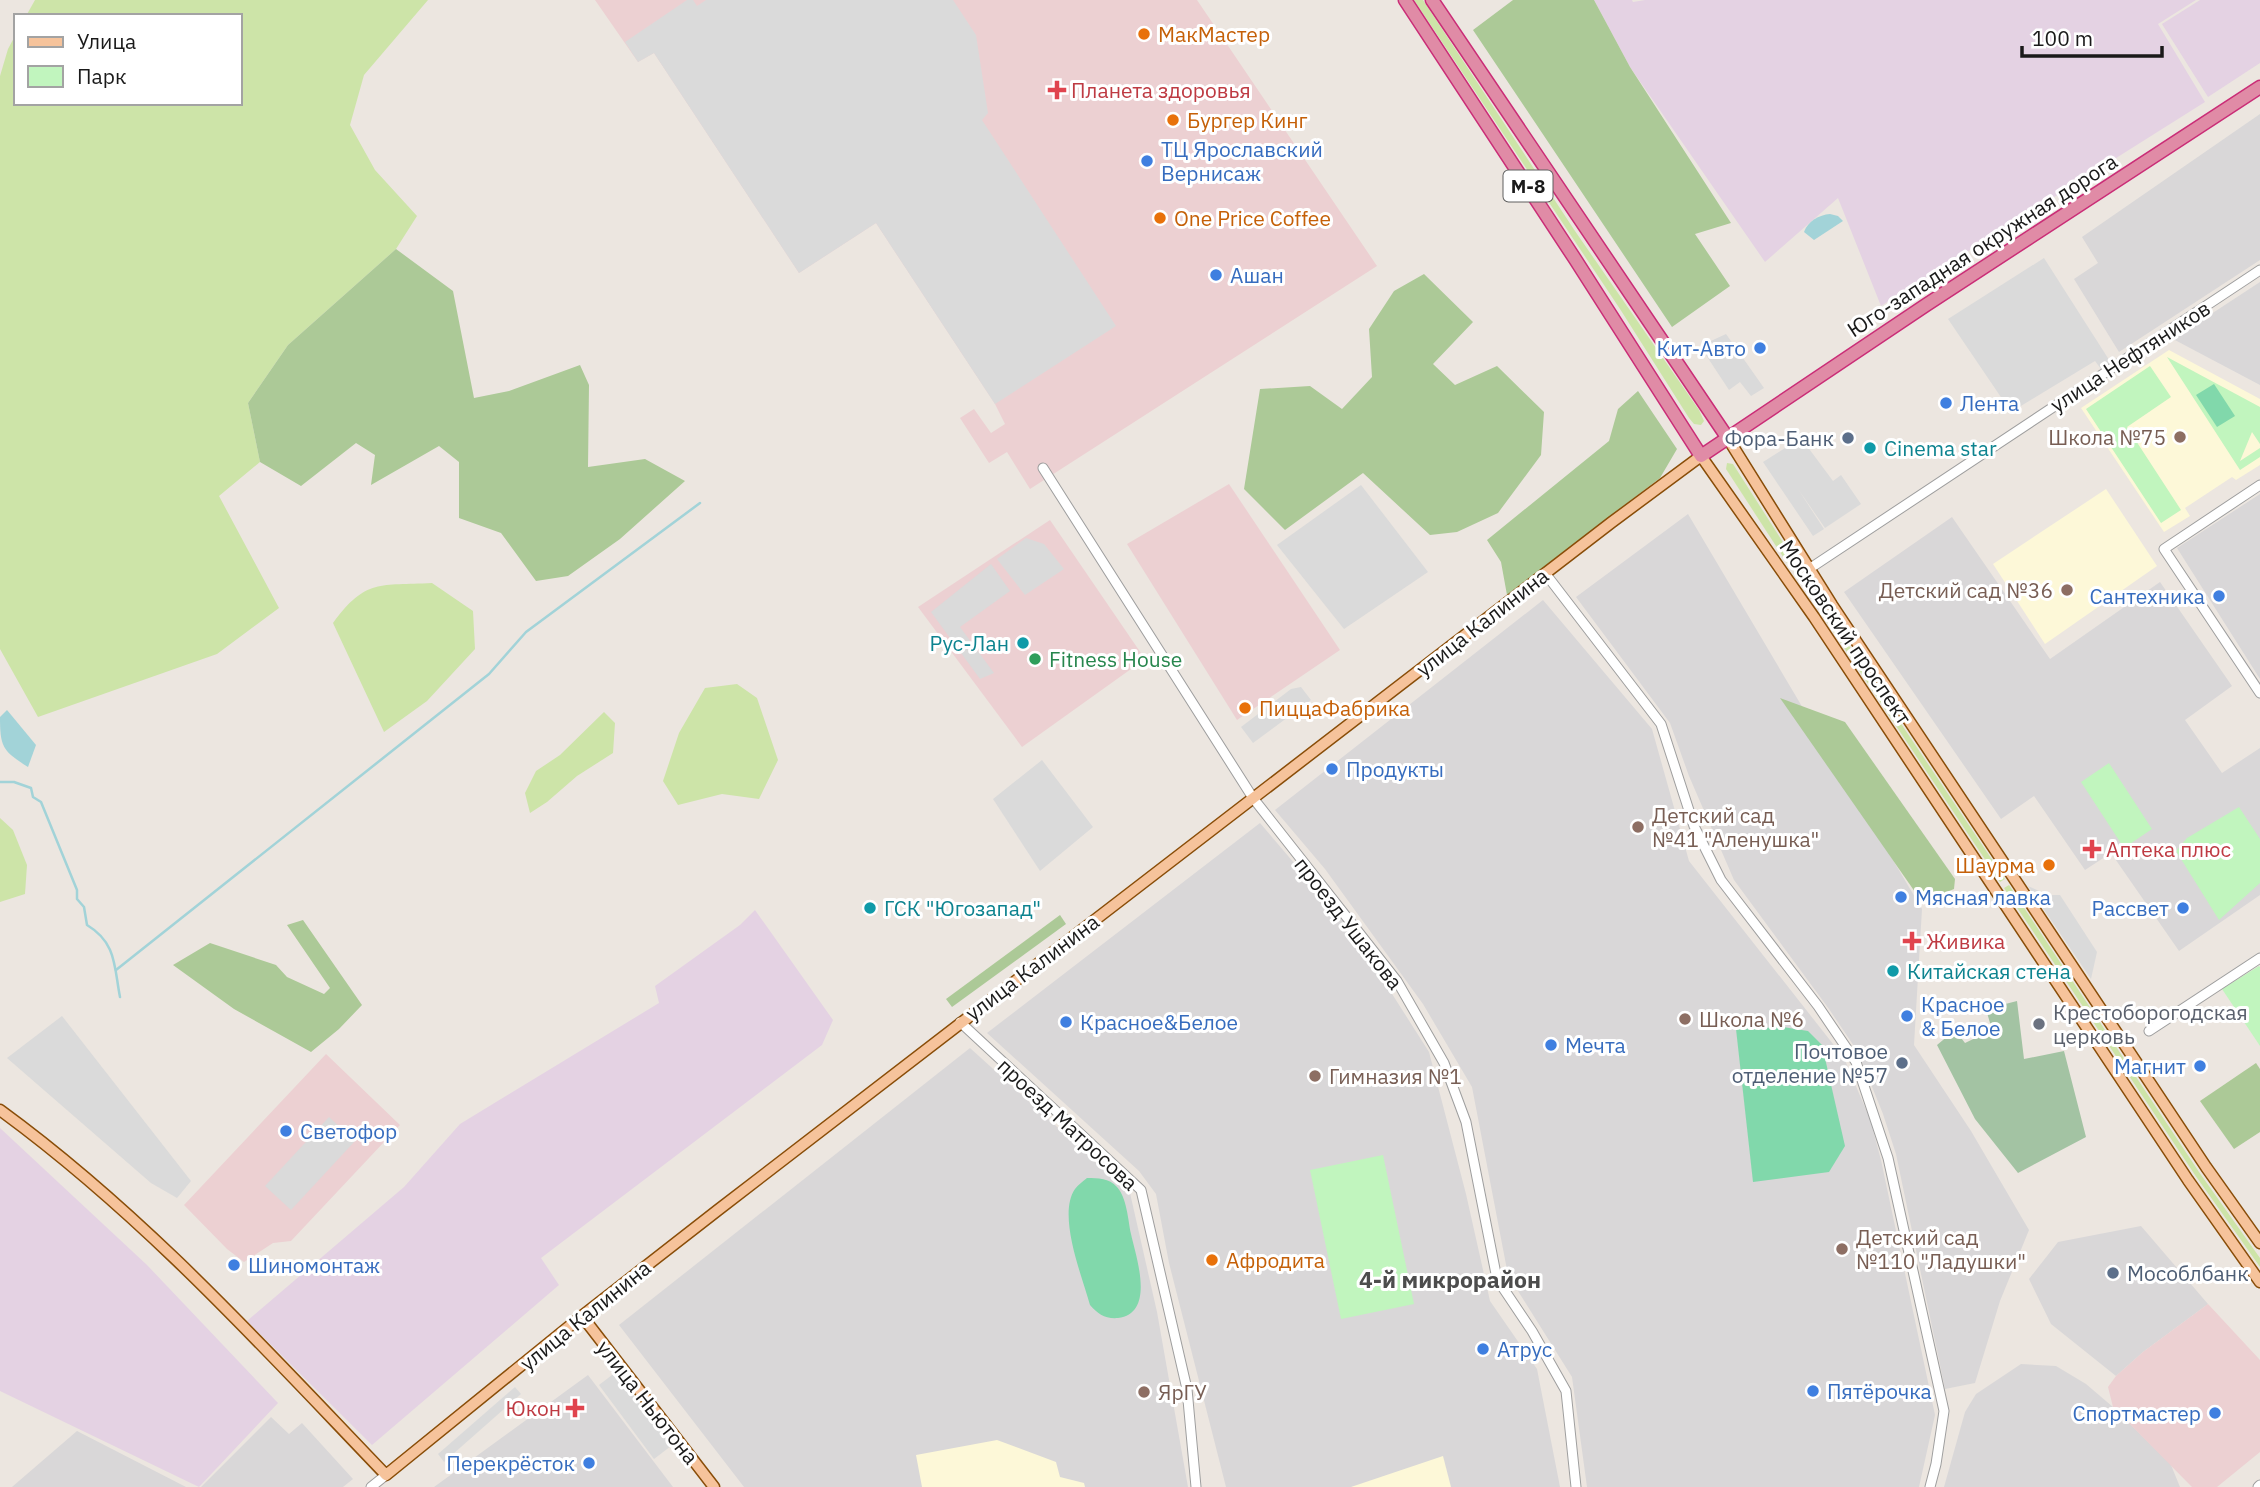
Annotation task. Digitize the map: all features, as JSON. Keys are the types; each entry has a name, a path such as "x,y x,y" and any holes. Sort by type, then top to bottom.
{"highway":[{"name":"Московский проспект","path":"1405,0 1701,456"},
{"name":"Московский проспект","path":"1432,0 1727,437"},
{"name":"Юго-западная окружная дорога","path":"1701,456 2260,87"}],"main road":[{"name":"Московский проспект","path":"1727,437 1832,605 2206,1167 2260,1243"},
{"name":"улица Калинина","path":"386,1475 582,1316 960,1022 1701,456"},
{"name":"Московский проспект","path":"1701,456 1814,617 2188,1180 2260,1282"},
{"name":"улица Нефтяников","path":"1790,582 1809,569"},
{"path":"1814,617 1832,605"},
{"path":"0,1110 83,1176 157,1241 386,1475"},
{"name":"улица Ньютона","path":"582,1316 713,1487"}],"street":[{"name":"улица Нефтяников","path":"1809,569 2260,270"},
{"name":"проезд Ушакова","path":"1043,468 1253,798 1397,981 1444,1063 1466,1122 1497,1279 1532,1331 1566,1391 1576,1487"},
{"path":"2260,485 2164,549 2260,693"},
{"path":"1545,573 1661,724 1694,827 1721,880 1818,1006 1856,1062 1888,1158 1944,1411 1930,1487"},
{"path":"2149,1031 2260,958"},
{"name":"проезд Матросова","path":"960,1022 1141,1190 1155,1260 1187,1389 1196,1487"},
{"name":"улица Калинина","path":"371,1487 386,1475"}],"shaded area":[{"path":"595,0 1197,0 1377,266 1030,489 1007,452 989,463 960,418 974,409 991,433 1005,424 995,404 876,223 799,273 654,53 638,62"},
{"path":"687,0 693,0 697,6 706,0 953,0 976,35 988,113 982,120 1116,326 995,404 876,223 799,273 654,53 638,62 625,42"},
{"path":"1594,0 2196,0 2158,24 2205,102 1881,306 1838,198 1765,262 1630,67"},
{"path":"2200,0 2260,0 2260,63 2208,97 2162,24"},
{"path":"2260,114 2260,260 2119,352 2074,279 2098,263 2082,237"},
{"path":"2044,258 2113,366 2101,369 2095,361 2011,412 1948,319"},
{"path":"2260,282 2260,385 2173,339"},
{"path":"1726,334 1764,388 1751,396 1740,382 1729,390 1700,346"},
{"name":"Школа №75","path":"2169,350 2260,399 2260,465 2236,480 2232,477 2185,508 2190,516 2164,532 2081,408"},
{"path":"1801,438 1833,481 1841,475 1861,504 1825,528 1798,489 1824,529 1813,536 1763,462"},
{"path":"1229,484 1340,650 1237,720 1127,544"},
{"path":"1361,485 1428,572 1344,629 1277,545"},
{"name":"Детский сад №36","path":"2106,489 2157,566 2045,644 1993,564"},
{"path":"2260,494 2260,679 2177,548"},
{"path":"1688,514 1922,909 1914,1045 1971,1131 2029,1230 2000,1301 1975,1383 1945,1389 1896,1154 1858,1052 1734,880 1689,776 1670,723 1576,597"},
{"path":"1952,517 2050,659 2160,582 2232,686 2185,720 2222,773 2260,748 2260,895 2179,951 2111,853 2085,870 2034,796 2001,819 1844,592"},
{"path":"1050,520 1145,659 1022,747 918,607"},
{"path":"1026,538 1044,544 1064,569 1025,595 997,559"},
{"path":"991,564 1010,591 960,627 994,673 980,679 931,612"},
{"path":"1543,600 1652,729 1689,861 1844,1058 1870,1119 1935,1415 1919,1487 1587,1487 1572,1377 1508,1275 1472,1087 1423,1004 1325,869 1275,810"},
{"path":"1301,687 1311,700 1253,743 1241,727 1291,689"},
{"path":"1042,760 1093,827 1040,871 993,799"},
{"path":"1260,823 1352,931 1429,1052 1466,1194 1490,1301 1537,1369 1560,1487 1226,1487 1169,1263 1156,1194 1139,1171 987,1033"},
{"path":"2028,886 2048,895 2060,895 2097,952 2091,979"},
{"path":"755,910 833,1020 822,1045 541,1258 559,1285 372,1445 247,1321 404,1187 460,1124 659,1003 655,986 740,925"},
{"path":"62,1016 191,1181 177,1198 151,1183 7,1058"},
{"path":"970,1048 1130,1193 1157,1312 1188,1487 744,1487 619,1325"},
{"path":"326,1054 400,1125 291,1241 273,1243 244,1262 227,1249 184,1205"},
{"path":"329,1117 355,1141 291,1210 265,1186"},
{"path":"0,1128 147,1265 278,1403 199,1487 0,1391"},
{"path":"2141,1226 2208,1304 2143,1352 2116,1376 2051,1324 2029,1279 2058,1242"},
{"path":"2208,1304 2260,1360 2260,1452 2217,1487 2192,1487 2113,1407 2108,1387 2116,1376 2143,1352"},
{"path":"2021,1364 2056,1366 2086,1384 2171,1465 2180,1487 1944,1487 1965,1412 1976,1394"},
{"path":"616,1372 671,1446 654,1459 599,1385"},
{"path":"588,1375 673,1487 434,1487"},
{"path":"515,1387 521,1394 444,1462 438,1454"},
{"path":"271,1417 289,1434 302,1423 353,1479 343,1487 201,1487"},
{"path":"77,1431 186,1487 12,1487"},
{"path":"997,1440 1056,1462 1060,1477 1084,1483 1085,1487 922,1487 916,1455"},
{"path":"1443,1456 1451,1487 1351,1487"}],"green space":[{"path":"35,0 428,0 364,75 350,125 375,170 417,216 396,249 288,345 248,403 260,462 219,496 279,608 217,654 38,717 0,649 0,76 14,38 14,105 242,105 242,14 27,14"},
{"path":"1414,0 1423,0 1575,231 1699,410 1704,421 1701,425 1694,424 1689,418 1620,309"},
{"path":"1513,0 1594,0 1630,67 1731,223 1695,234 1730,286 1672,327 1473,30"},
{"path":"396,249 453,291 474,398 509,391 580,365 589,385 588,467 645,459 685,481 620,539 568,576 536,581 501,533 459,518 459,462 439,446 371,485 375,455 356,443 301,486 260,462 248,403 288,345"},
{"path":"1424,274 1473,322 1433,364 1455,385 1497,366 1544,412 1541,455 1498,513 1457,532 1430,535 1363,473 1285,530 1244,489 1260,389 1310,386 1342,409 1372,377 1369,329 1394,291"},
{"path":"2167,357 2260,407 2260,444 2252,432 2240,461 2260,448 2260,457 2240,470"},
{"path":"2150,366 2171,397 2127,427 2181,510 2161,523 2086,409"},
{"path":"2214,384 2235,416 2217,427 2196,395"},
{"path":"1638,391 1677,449 1660,478 1507,595 1501,562 1487,540 1609,441 1618,409"},
{"path":"1727,463 1733,464 1795,561 1795,566 1789,566 1726,469"},
{"path":"432,583 473,611 475,649 427,701 384,732 333,623 355,598 365,591 387,585"},
{"path":"1829,616 2005,879 2000,882 1825,619"},
{"path":"737,684 757,698 778,760 759,799 722,794 678,805 663,781 679,733 705,688"},
{"path":"1780,698 1845,722 1955,879 1954,889 1922,902"},
{"path":"604,712 615,723 613,753 577,776 530,813 525,793 536,771 560,755"},
{"path":"2109,763 2152,829 2124,848 2081,782"},
{"path":"2239,807 2260,839 2260,883 2219,920 2176,851 2187,838"},
{"path":"0,818 13,830 27,865 25,894 0,902"},
{"path":"2009,885 2199,1172 2260,1258 2260,1267 2195,1175 2004,888"},
{"path":"1060,915 1066,924 952,1007 946,999"},
{"path":"303,920 362,1005 311,1052 234,1009 173,965 210,943 276,965 287,977 324,994 330,988 287,925"},
{"path":"2260,967 2260,1046 2222,989"},
{"path":"2017,1001 2024,1059 2064,1051 2086,1137 2018,1173 1975,1119 1937,1045 1955,1030 1965,1043 1992,1030 1986,1009"},
{"path":"1783,1027 1808,1031 1822,1045 1845,1146 1829,1172 1753,1182 1736,1029"},
{"path":"2256,1063 2260,1069 2260,1132 2234,1149 2200,1101"},
{"path":"1383,1155 1414,1304 1341,1319 1310,1170"},
{"path":"1087,1178 1103,1179 1114,1184 1127,1209 1141,1283 1137,1306 1130,1314 1118,1318 1102,1315 1090,1305 1073,1246 1070,1200 1075,1189"}],"water":[{"path":"1830,214 1843,221 1814,240 1804,232 1814,219"},
{"path":"7,710 36,745 28,767 13,757 2,742 0,717"}],"waterway":[{"path":"116,970 489,674 526,632 700,503"},
{"path":"0,782 14,782 31,788 33,797 41,802 77,890 77,899 84,907 87,925 104,940 113,956 120,997"}],"place":[{"name":"МакМастер","path":"1144,34"},
{"name":"Планета здоровья","path":"1057,90"},
{"name":"Бургер Кинг","path":"1173,120"},
{"name":"ТЦ Ярославский Вернисаж","path":"1147,161"},
{"name":"One Price Coffee","path":"1160,218"},
{"name":"Ашан","path":"1216,275"},
{"name":"Кит-Авто","path":"1760,348"},
{"name":"Лента","path":"1946,403"},
{"name":"Школа №75","path":"2180,437"},
{"name":"Фора-Банк","path":"1848,438"},
{"name":"Cinema star","path":"1870,448"},
{"name":"Детский сад №36","path":"2067,590"},
{"name":"Сантехника","path":"2219,596"},
{"name":"Рус-Лан","path":"1023,643"},
{"name":"Fitness House","path":"1035,659"},
{"name":"ПиццаФабрика","path":"1245,708"},
{"name":"Продукты","path":"1332,769"},
{"name":"Детский сад №41 \"Аленушка\"","path":"1638,827"},
{"name":"Аптека плюс","path":"2092,849"},
{"name":"Шаурма","path":"2049,865"},
{"name":"Мясная лавка","path":"1901,897"},
{"name":"ГСК \"Югозапад\"","path":"870,908"},
{"name":"Рассвет","path":"2183,908"},
{"name":"Живика","path":"1912,941"},
{"name":"Китайская стена","path":"1893,971"},
{"name":"Красное & Белое","path":"1907,1016"},
{"name":"Школа №6","path":"1685,1019"},
{"name":"Красное&Белое","path":"1066,1022"},
{"name":"Крестоборогодская церковь","path":"2039,1024"},
{"name":"Мечта","path":"1551,1045"},
{"name":"Почтовое отделение №57","path":"1902,1063"},
{"name":"Магнит","path":"2200,1066"},
{"name":"Гимназия №1","path":"1315,1076"},
{"name":"Светофор","path":"286,1131"},
{"name":"Детский сад №110 \"Ладушки\"","path":"1842,1249"},
{"name":"Афродита","path":"1212,1260"},
{"name":"Шиномонтаж","path":"234,1265"},
{"name":"Мособлбанк","path":"2113,1273"},
{"name":"Атрус","path":"1483,1349"},
{"name":"Пятёрочка","path":"1813,1391"},
{"name":"ЯрГУ","path":"1144,1392"},
{"name":"Юкон","path":"575,1408"},
{"name":"Спортмастер","path":"2215,1413"},
{"name":"Перекрёсток","path":"589,1463"}],"district":[{"name":"4-й микрорайон","path":"1450,1279"}]}
